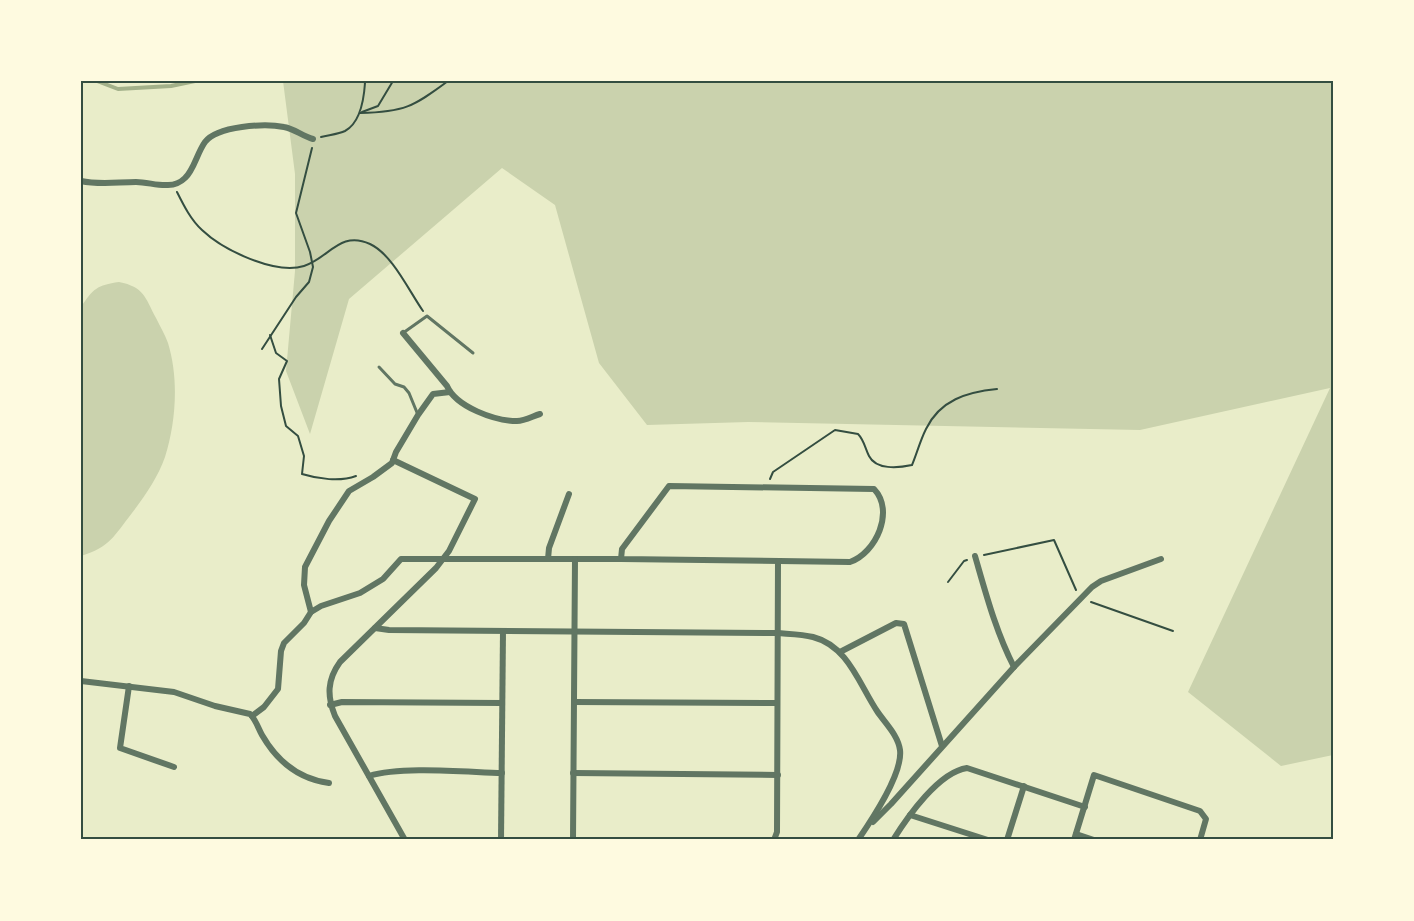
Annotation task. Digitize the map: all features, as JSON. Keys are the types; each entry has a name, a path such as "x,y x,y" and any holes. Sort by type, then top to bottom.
{"street":[{"path":"81,181 173,184 187,177 206,140 216,134 256,124 281,126 296,130 302,136 313,139"},
{"path":"403,333 447,386 451,395 483,415 518,421 540,414"},
{"path":"311,612 304,585 305,567 329,521 349,491 392,463 418,415 433,394 450,392"},
{"path":"393,460 474,500 436,568 340,662 333,671 328,685 330,705 405,840"},
{"path":"252,716 264,707 278,689 281,651 284,644 311,612 321,606 360,593 383,579 401,559 850,562 858,560 877,537 882,525 882,503 874,489 669,486 622,549 621,559"},
{"path":"548,559 549,548 569,494"},
{"path":"975,556 992,615 1014,667"},
{"path":"573,840 575,559"},
{"path":"866,829 1014,667 1092,587 1101,581 1161,560"},
{"path":"774,840 777,832 778,775 778,561"},
{"path":"840,652 896,623 904,624 942,746"},
{"path":"375,628 389,630 777,633 810,636 821,640 843,654 876,710 895,736 900,750 892,782 858,840"},
{"path":"501,840 503,631"},
{"path":"81,681 174,692 252,716 275,753 298,775 329,783"},
{"path":"129,686 120,748 174,767"},
{"path":"330,705 342,702 502,703"},
{"path":"574,702 777,703"},
{"path":"893,840 909,815 943,779 960,769 967,768 1085,807"},
{"path":"369,776 378,773 412,772 502,773"},
{"path":"573,773 778,775"},
{"path":"1094,840 1075,837 1094,776 1200,811 1206,819 1200,840"},
{"path":"1006,840 1024,786"},
{"path":"909,815 988,840"}],"lane":[{"path":"403,333 427,316 473,353"},
{"path":"379,367 395,384 404,387 409,393 418,415"}],"path":[{"path":"262,349 296,297 309,282 312,263 310,252 296,213 311,157 313,139 346,130 360,113 365,83 363,81"},
{"path":"360,113 378,106 393,81"},
{"path":"360,113 391,112 419,102 448,81"},
{"path":"173,184 194,222 203,231 226,247 258,261 278,266 300,267 312,263 348,240 367,242 379,248 390,260 427,316"},
{"path":"270,335 276,353 287,361 279,379 281,406 286,426 298,436 304,456 302,474 311,477 348,479 364,473 368,479"},
{"path":"767,487 773,472 835,430 858,434 873,462 883,466 912,465 928,426 954,398 997,389"},
{"path":"948,582 963,561 975,556 1054,540 1080,599 1121,611 1173,631"}],"green space":[{"path":"283,81 1333,81 1333,755 1281,766 1188,692 1330,388 1140,430 748,422 647,425 599,363 555,205 502,168 349,299 310,434 286,371 295,271 295,174"},
{"path":"119,282 134,287 143,294 167,340 174,371 174,415 165,457 146,493 111,540 99,549 81,556 81,307 96,289"}],"waterway":[{"path":"97,81 118,89 171,86 195,81"}]}
